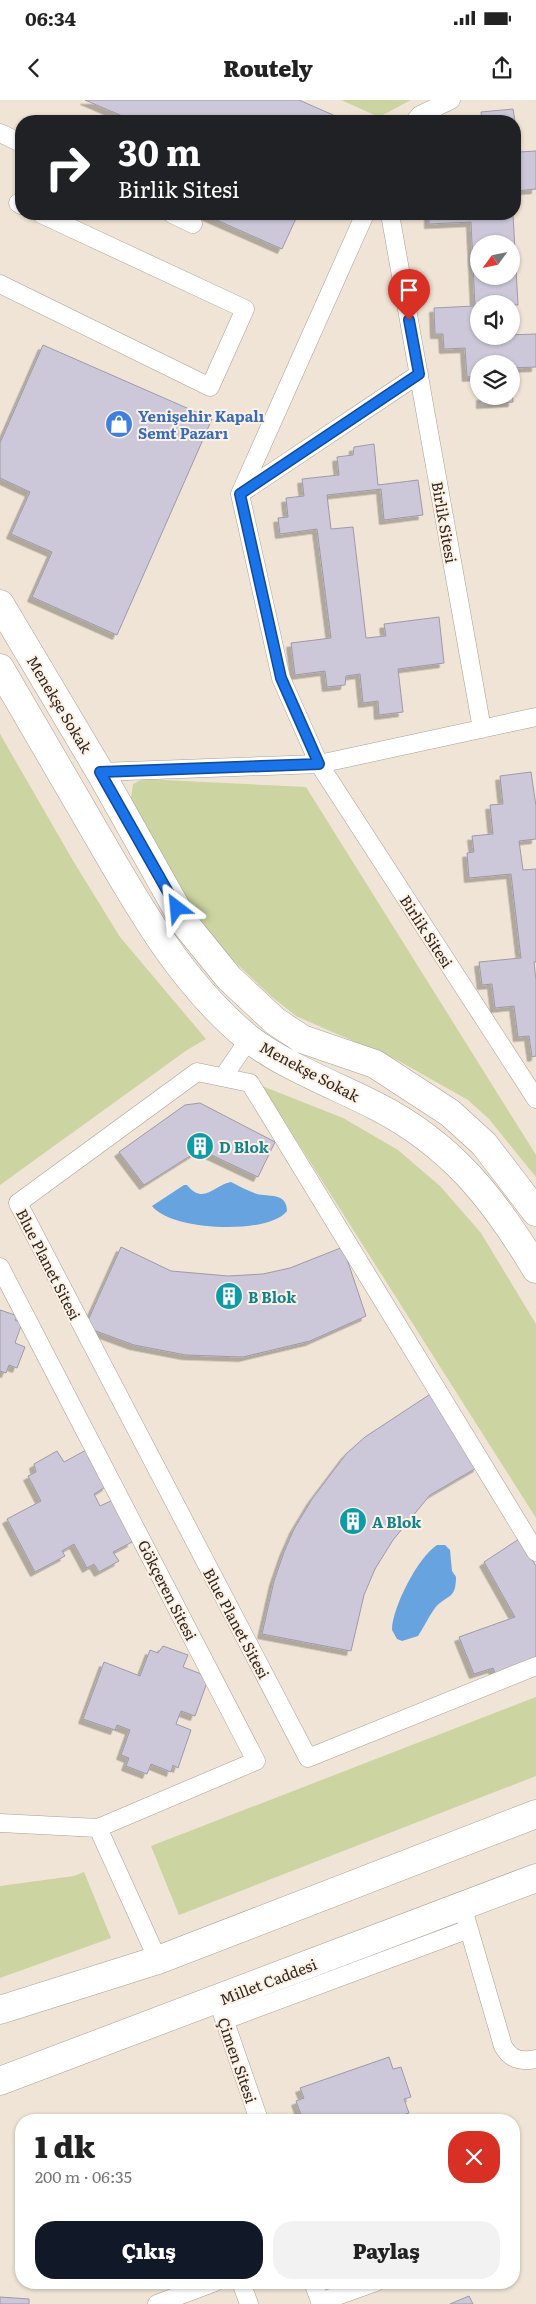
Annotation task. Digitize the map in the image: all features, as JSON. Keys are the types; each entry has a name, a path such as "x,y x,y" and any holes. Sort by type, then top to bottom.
{"street":[{"name":"Menekşe Sokak","path":"0,604 97,767 186,926 229,978 275,1021 302,1039 375,1064 450,1113 484,1144 536,1212"},
{"name":"Menekşe Sokak","path":"0,668 139,907 169,953 209,1001 249,1039 308,1072 406,1122 452,1156 491,1200 536,1270"},
{"path":"65,780 97,767"},
{"path":"0,2010 158,1960 536,1814"},
{"name":"Millet Caddesi","path":"0,2081 221,2010 465,1918 536,1878"}],"lane":[{"path":"419,115 451,100"},
{"path":"0,133 15,140"},
{"path":"0,284 210,387 245,310 54,220"},
{"path":"185,220 194,224"},
{"path":"240,494 362,220"},
{"name":"Birlik Sitesi","path":"391,220 482,729"},
{"path":"240,494 419,374"},
{"name":"Birlik Sitesi","path":"240,494 281,678 319,764 536,1099"},
{"path":"97,767 319,764 536,717"},
{"path":"223,1078 249,1039"},
{"name":"Blue Planet Sitesi","path":"536,1552 250,1083 197,1072 18,1203 308,1758 536,1666"},
{"name":"Gökçeren Sitesi","path":"0,1267 256,1761 98,1828 0,1823"},
{"path":"98,1828 158,1960"},
{"path":"465,1918 503,2046 507,2053 524,2062 536,2059"},
{"name":"Çimen Sitesi","path":"221,2010 256,2114"},
{"path":"157,2304 197,2289"},
{"path":"244,2289 249,2304"},
{"path":"315,2289 320,2303 357,2289"}],"green space":[{"path":"341,100 411,100 383,115 375,115"},
{"path":"0,734 75,864 120,937 206,1039 187,1050 0,1185"},
{"path":"143,779 306,787 536,1155 536,1177 489,1119 468,1100 399,1061 296,1016 272,997 237,964 213,937 191,906 153,843 131,798 133,784"},
{"path":"262,1086 343,1118 398,1150 440,1186 481,1233 536,1324 536,1518"},
{"path":"536,1697 536,1776 179,1915 151,1846"},
{"path":"84,1872 111,1938 0,1978 0,1886 74,1876"}],"water":[{"path":"231,1182 257,1194 280,1198 284,1201 287,1211 277,1219 261,1224 241,1227 220,1227 179,1221 163,1214 152,1206 184,1185 187,1185 199,1194 204,1194"},
{"path":"437,1545 445,1545 450,1550 452,1571 456,1577 453,1593 435,1608 418,1636 402,1641 397,1639 392,1630 396,1609 414,1571"}],"building":[{"path":"85,100 299,100 333,115 120,115"},
{"path":"513,109 514,115 481,115 481,112"},
{"path":"536,151 536,189 521,190 521,152"},
{"path":"217,220 295,220 282,249"},
{"path":"429,220 513,220 514,235 472,235 471,222 429,224"},
{"path":"474,285 517,285 517,295 474,295"},
{"path":"470,306 470,345 520,345 520,335 536,334 536,367 520,368 520,355 470,355 470,377 467,377 465,348 444,349 443,334 435,334 434,308"},
{"path":"43,345 212,419 117,635 32,597 52,552 11,534 30,492 0,478 0,443"},
{"path":"374,444 378,485 418,480 423,515 384,520 381,489 327,495 331,529 353,527 366,638 386,636 384,624 439,617 444,663 398,669 403,712 379,715 378,701 363,703 360,674 346,676 345,685 327,687 325,671 295,675 291,643 331,638 317,529 280,534 278,518 288,517 286,498 304,496 302,479 339,475 337,457 353,455 354,447"},
{"path":"531,772 536,806 536,839 519,841 523,870 536,869 536,962 534,962 536,980 536,1056 532,1057 529,1036 518,1037 514,1006 495,1008 492,984 482,985 479,962 521,958 511,874 469,878 467,853 474,852 472,836 493,834 490,805 503,804 500,776"},
{"name":"D Blok","path":"200,1103 275,1142 258,1177 203,1151 198,1151 144,1185 119,1152 185,1105"},
{"name":"B Blok","path":"121,1247 171,1271 228,1276 263,1274 290,1268 343,1247 366,1316 310,1341 243,1357 186,1355 134,1345 85,1327"},
{"path":"0,1310 18,1316 15,1320 22,1323 15,1343 25,1347 17,1368 9,1365 6,1373 0,1371"},
{"name":"A Blok","path":"432,1393 478,1467 430,1495 393,1540 375,1569 364,1595 351,1651 262,1634 274,1581 284,1552 294,1529 312,1499 346,1454 365,1437"},
{"path":"88,1449 107,1486 94,1494 100,1506 115,1499 132,1542 113,1552 119,1561 99,1572 94,1564 87,1568 74,1544 62,1551 65,1556 35,1572 7,1519 41,1501 28,1476 36,1472 34,1464 57,1451 64,1462"},
{"path":"519,1539 536,1566 536,1661 497,1677 493,1668 474,1674 459,1637 515,1617 484,1562"},
{"path":"163,1646 188,1655 183,1667 209,1677 195,1716 181,1711 176,1724 191,1730 178,1768 173,1765 171,1772 151,1764 147,1774 126,1766 129,1758 121,1755 130,1730 117,1725 115,1730 83,1719 104,1662 140,1676 150,1650 158,1653"},
{"path":"389,2057 393,2069 401,2067 411,2097 404,2099 409,2113 301,2114 296,2101 304,2098 300,2088"},
{"path":"469,2296 473,2304 450,2304"},
{"path":"0,2297 29,2299 29,2304 0,2304"}],"place":[{"name":"Yenişehir Kapalı Semt Pazarı","path":"119,424"},
{"name":"D Blok","path":"200,1146"},
{"name":"B Blok","path":"229,1296"},
{"name":"A Blok","path":"353,1521"}],"route":[{"path":"177,908 100,772 319,764 281,678 240,494 419,374 409,320"}]}
